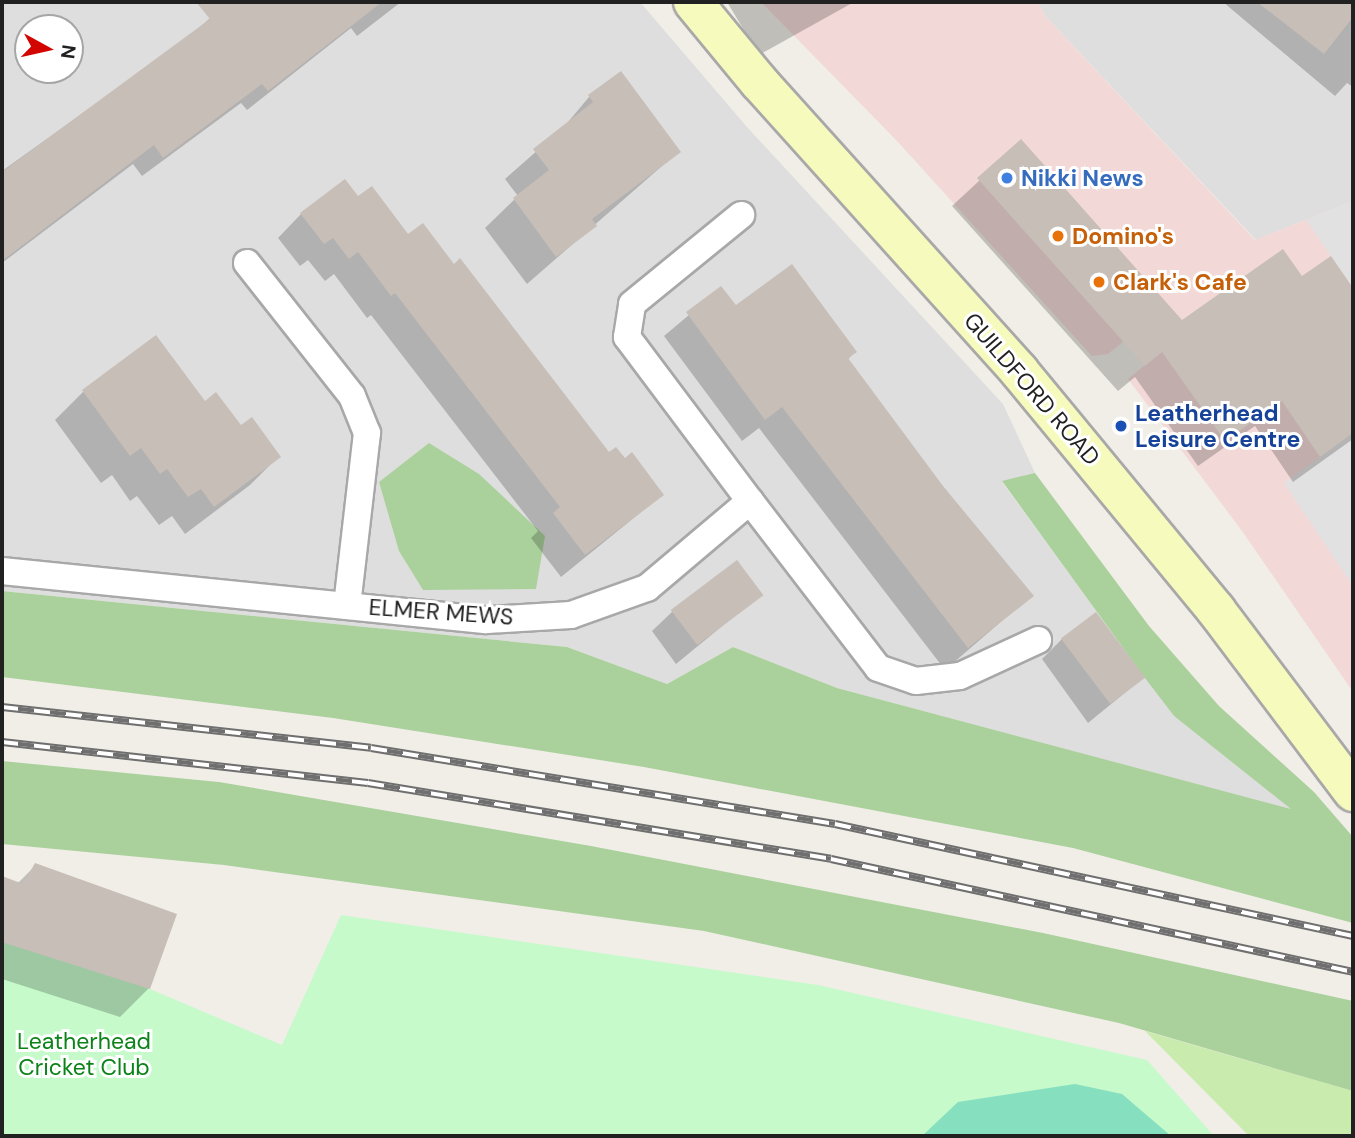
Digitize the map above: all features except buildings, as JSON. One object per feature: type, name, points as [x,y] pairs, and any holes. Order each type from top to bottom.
[{"type":"main road","name":"GUILDFORD ROAD","points":[[693,2],[768,92],[1019,371],[1216,610],[1353,792]]},
{"type":"lane","points":[[741,215],[632,304],[627,337],[878,668],[916,681],[960,676],[1038,640]]},
{"type":"lane","name":"ELMER MEWS","points":[[247,263],[352,396],[367,433],[347,606]]},
{"type":"lane","name":"ELMER MEWS","points":[[2,571],[487,620],[571,615],[647,588],[750,501]]},
{"type":"shaded area","points":[[2,2],[640,2],[747,127],[1003,404],[1035,473],[1002,482],[1174,716],[1293,810],[837,688],[733,647],[667,684],[567,647],[2,591]]},
{"type":"shaded area","points":[[761,2],[1038,2],[1045,16],[1255,240],[1353,201],[1353,692],[1242,531],[1128,379],[1145,365],[1124,341],[1108,354],[1092,356],[897,141]]},
{"type":"shaded area","points":[[1038,2],[1353,2],[1353,201],[1256,240],[1045,16]]},
{"type":"shaded area","points":[[1353,201],[1353,288],[1306,220]]},
{"type":"shaded area","points":[[1353,433],[1353,586],[1284,483]]},
{"type":"green space","points":[[429,443],[479,474],[545,536],[536,589],[423,590],[399,551],[379,482]]},
{"type":"green space","points":[[1035,473],[1149,626],[1219,706],[1314,792],[1353,837],[1353,923],[1073,848],[644,767],[333,718],[2,677],[2,591],[567,647],[667,684],[733,647],[837,688],[1291,809],[1174,716],[1145,678],[1002,481]]},
{"type":"green space","points":[[2,761],[219,782],[591,846],[1043,933],[1353,1001],[1353,1091],[1119,1023],[704,931],[224,865],[2,844]]},
{"type":"green space","name":"Leatherhead Cricket Club","points":[[341,915],[818,985],[1147,1060],[1214,1136],[2,1136],[2,942],[150,989],[282,1045]]},
{"type":"green space","points":[[1145,1031],[1353,1091],[1353,1136],[1249,1136]]},
{"type":"green space","points":[[1075,1084],[1122,1094],[1171,1136],[922,1136],[958,1102]]},
{"type":"railway","points":[[2,707],[371,748],[835,824],[1353,936]]},
{"type":"railway","points":[[2,742],[368,783],[831,859],[1353,972]]},
{"type":"place","name":"Nikki News","points":[[1007,178]]},
{"type":"place","name":"Domino's","points":[[1058,236]]},
{"type":"place","name":"Clark's Cafe","points":[[1099,282]]},
{"type":"place","name":"Leatherhead Leisure Centre","points":[[1121,426]]}]
